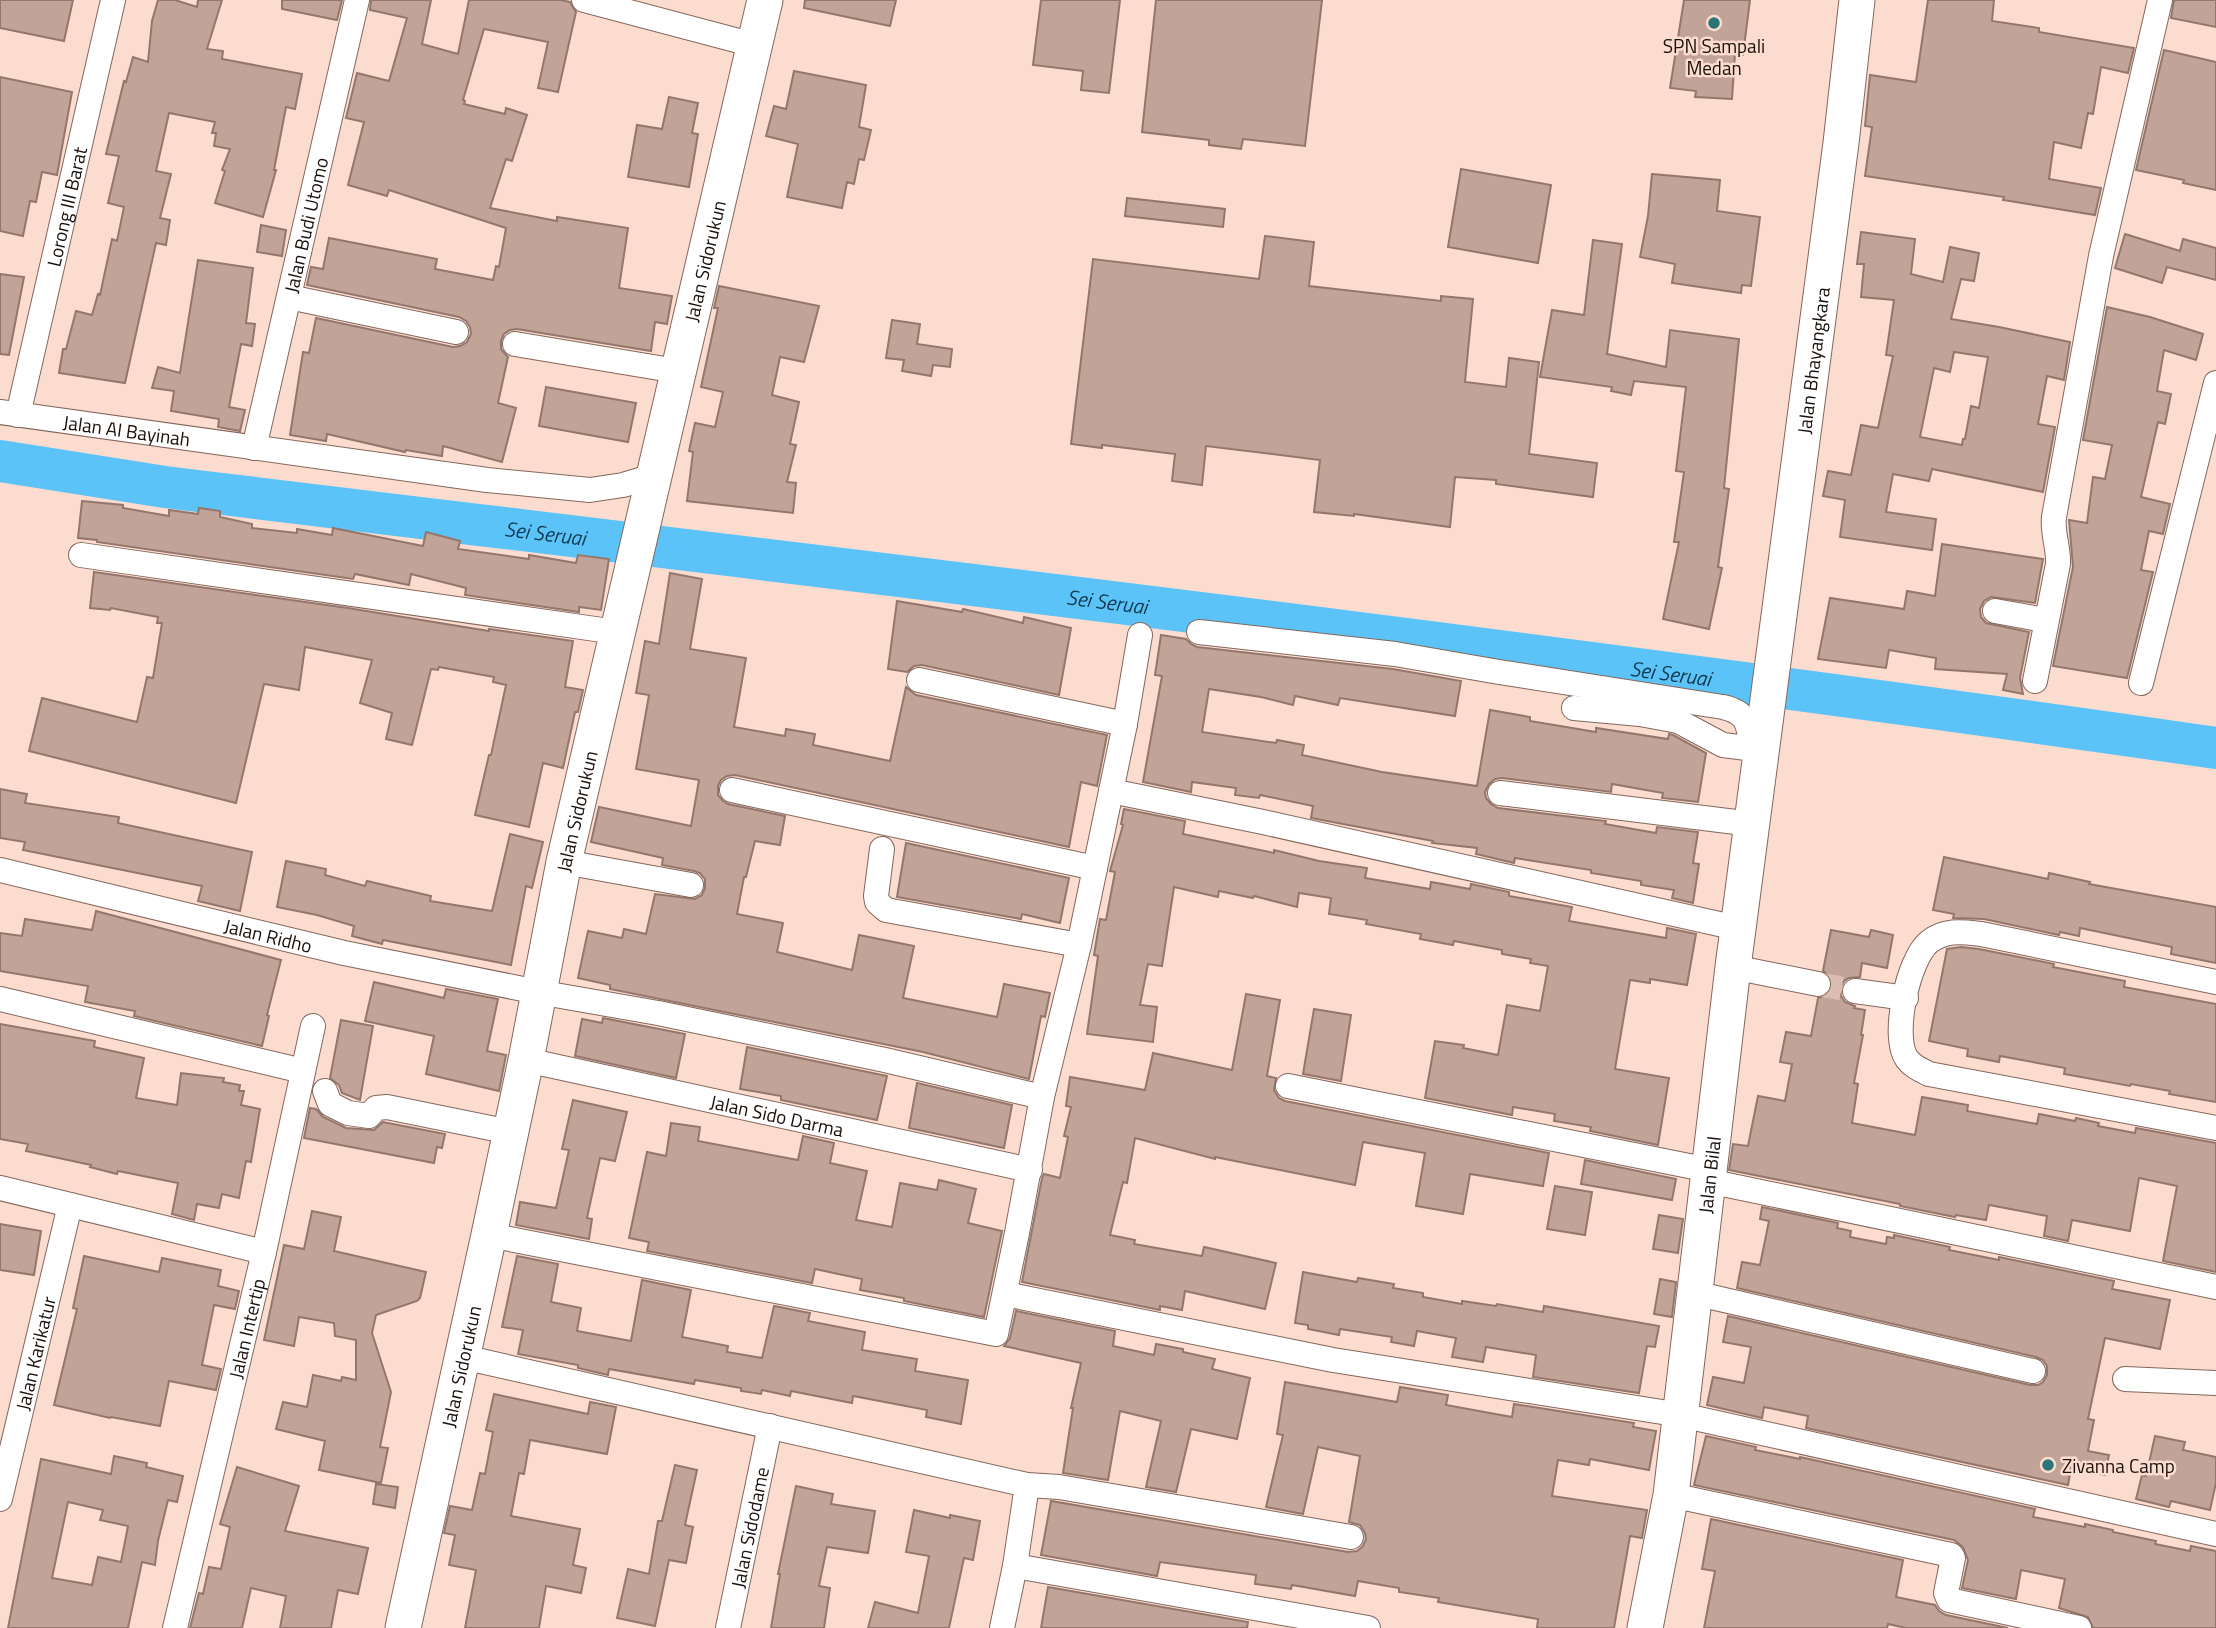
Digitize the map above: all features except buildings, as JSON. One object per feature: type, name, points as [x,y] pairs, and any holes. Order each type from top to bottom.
[{"type":"street","name":"Lorong III Barat","points":[[9,414],[113,0]]},
{"type":"street","name":"Jalan Budi Utomo","points":[[254,448],[357,0]]},
{"type":"street","points":[[584,0],[754,45]]},
{"type":"street","name":"Jalan Sidorukun","points":[[402,1628],[489,1236],[564,862],[765,0]]},
{"type":"street","name":"Jalan Bhayangkara","points":[[1760,740],[1841,143],[1857,0]]},
{"type":"street","points":[[2035,681],[2058,565],[2054,517],[2101,256],[2160,0]]},
{"type":"street","points":[[289,297],[456,332]]},
{"type":"street","points":[[515,344],[677,371]]},
{"type":"street","points":[[2141,683],[2216,383]]},
{"type":"street","name":"Jalan AI Bayinah","points":[[9,414],[487,480],[590,490],[651,484]]},
{"type":"street","points":[[81,555],[616,632]]},
{"type":"street","points":[[1995,611],[2045,620]]},
{"type":"street","points":[[1199,632],[1395,654],[1723,707],[1734,710],[1746,719],[1760,740],[1723,745],[1678,721],[1640,714],[1574,708]]},
{"type":"street","points":[[489,1236],[996,1334],[1030,1170],[1042,1097],[1079,945],[1125,724],[1140,635]]},
{"type":"street","points":[[919,680],[1125,724]]},
{"type":"street","name":"Jalan Bilal","points":[[1645,1628],[1671,1495],[1760,740]]},
{"type":"street","points":[[732,790],[1095,868]]},
{"type":"street","points":[[1111,791],[1263,822],[1738,929]]},
{"type":"street","points":[[1500,793],[1752,824]]},
{"type":"street","points":[[882,849],[876,896],[877,902],[886,910],[1079,945]]},
{"type":"street","points":[[564,862],[691,885]]},
{"type":"street","name":"Jalan Ridho","points":[[0,870],[344,953],[658,1013],[1042,1097]]},
{"type":"street","points":[[2216,982],[1981,934],[1953,931],[1930,941],[1921,950],[1914,963],[1900,1024],[1902,1049],[1907,1059],[1915,1068],[1929,1074],[2216,1128]]},
{"type":"street","points":[[1733,967],[1818,984]]},
{"type":"street","points":[[1855,991],[1906,998]]},
{"type":"street","points":[[0,999],[303,1071]]},
{"type":"street","name":"Jalan Intertip","points":[[175,1628],[264,1252],[313,1026]]},
{"type":"street","name":"Jalan Sido Darma","points":[[526,1060],[1030,1170]]},
{"type":"street","points":[[1288,1086],[2216,1287]]},
{"type":"street","points":[[324,1091],[330,1104],[348,1113],[369,1116],[380,1107],[510,1132]]},
{"type":"street","points":[[0,1188],[264,1252]]},
{"type":"street","name":"Jalan Karikatur","points":[[0,1499],[70,1205]]},
{"type":"street","points":[[1694,1293],[2033,1371]]},
{"type":"street","points":[[1004,1294],[1333,1360],[1681,1415],[2216,1534]]},
{"type":"street","points":[[463,1357],[1027,1485],[1059,1487],[1351,1537]]},
{"type":"street","points":[[2125,1379],[2216,1383]]},
{"type":"street","name":"Jalan Sidodame","points":[[728,1628],[769,1426]]},
{"type":"street","points":[[1002,1628],[1015,1566],[1027,1485]]},
{"type":"street","points":[[1671,1495],[1951,1555],[1953,1558],[1946,1593],[1949,1600],[2079,1628]]},
{"type":"street","points":[[1015,1566],[1368,1628]]},
{"type":"waterway","name":"Sei Seruai","points":[[0,461],[165,487],[1448,644],[2216,748]]},
{"type":"tunnel","points":[[1818,984],[1855,991]]},
{"type":"place","name":"SPN Sampali Medan","points":[[1714,23]]},
{"type":"place","name":"Zivanna Camp","points":[[2048,1465]]}]
